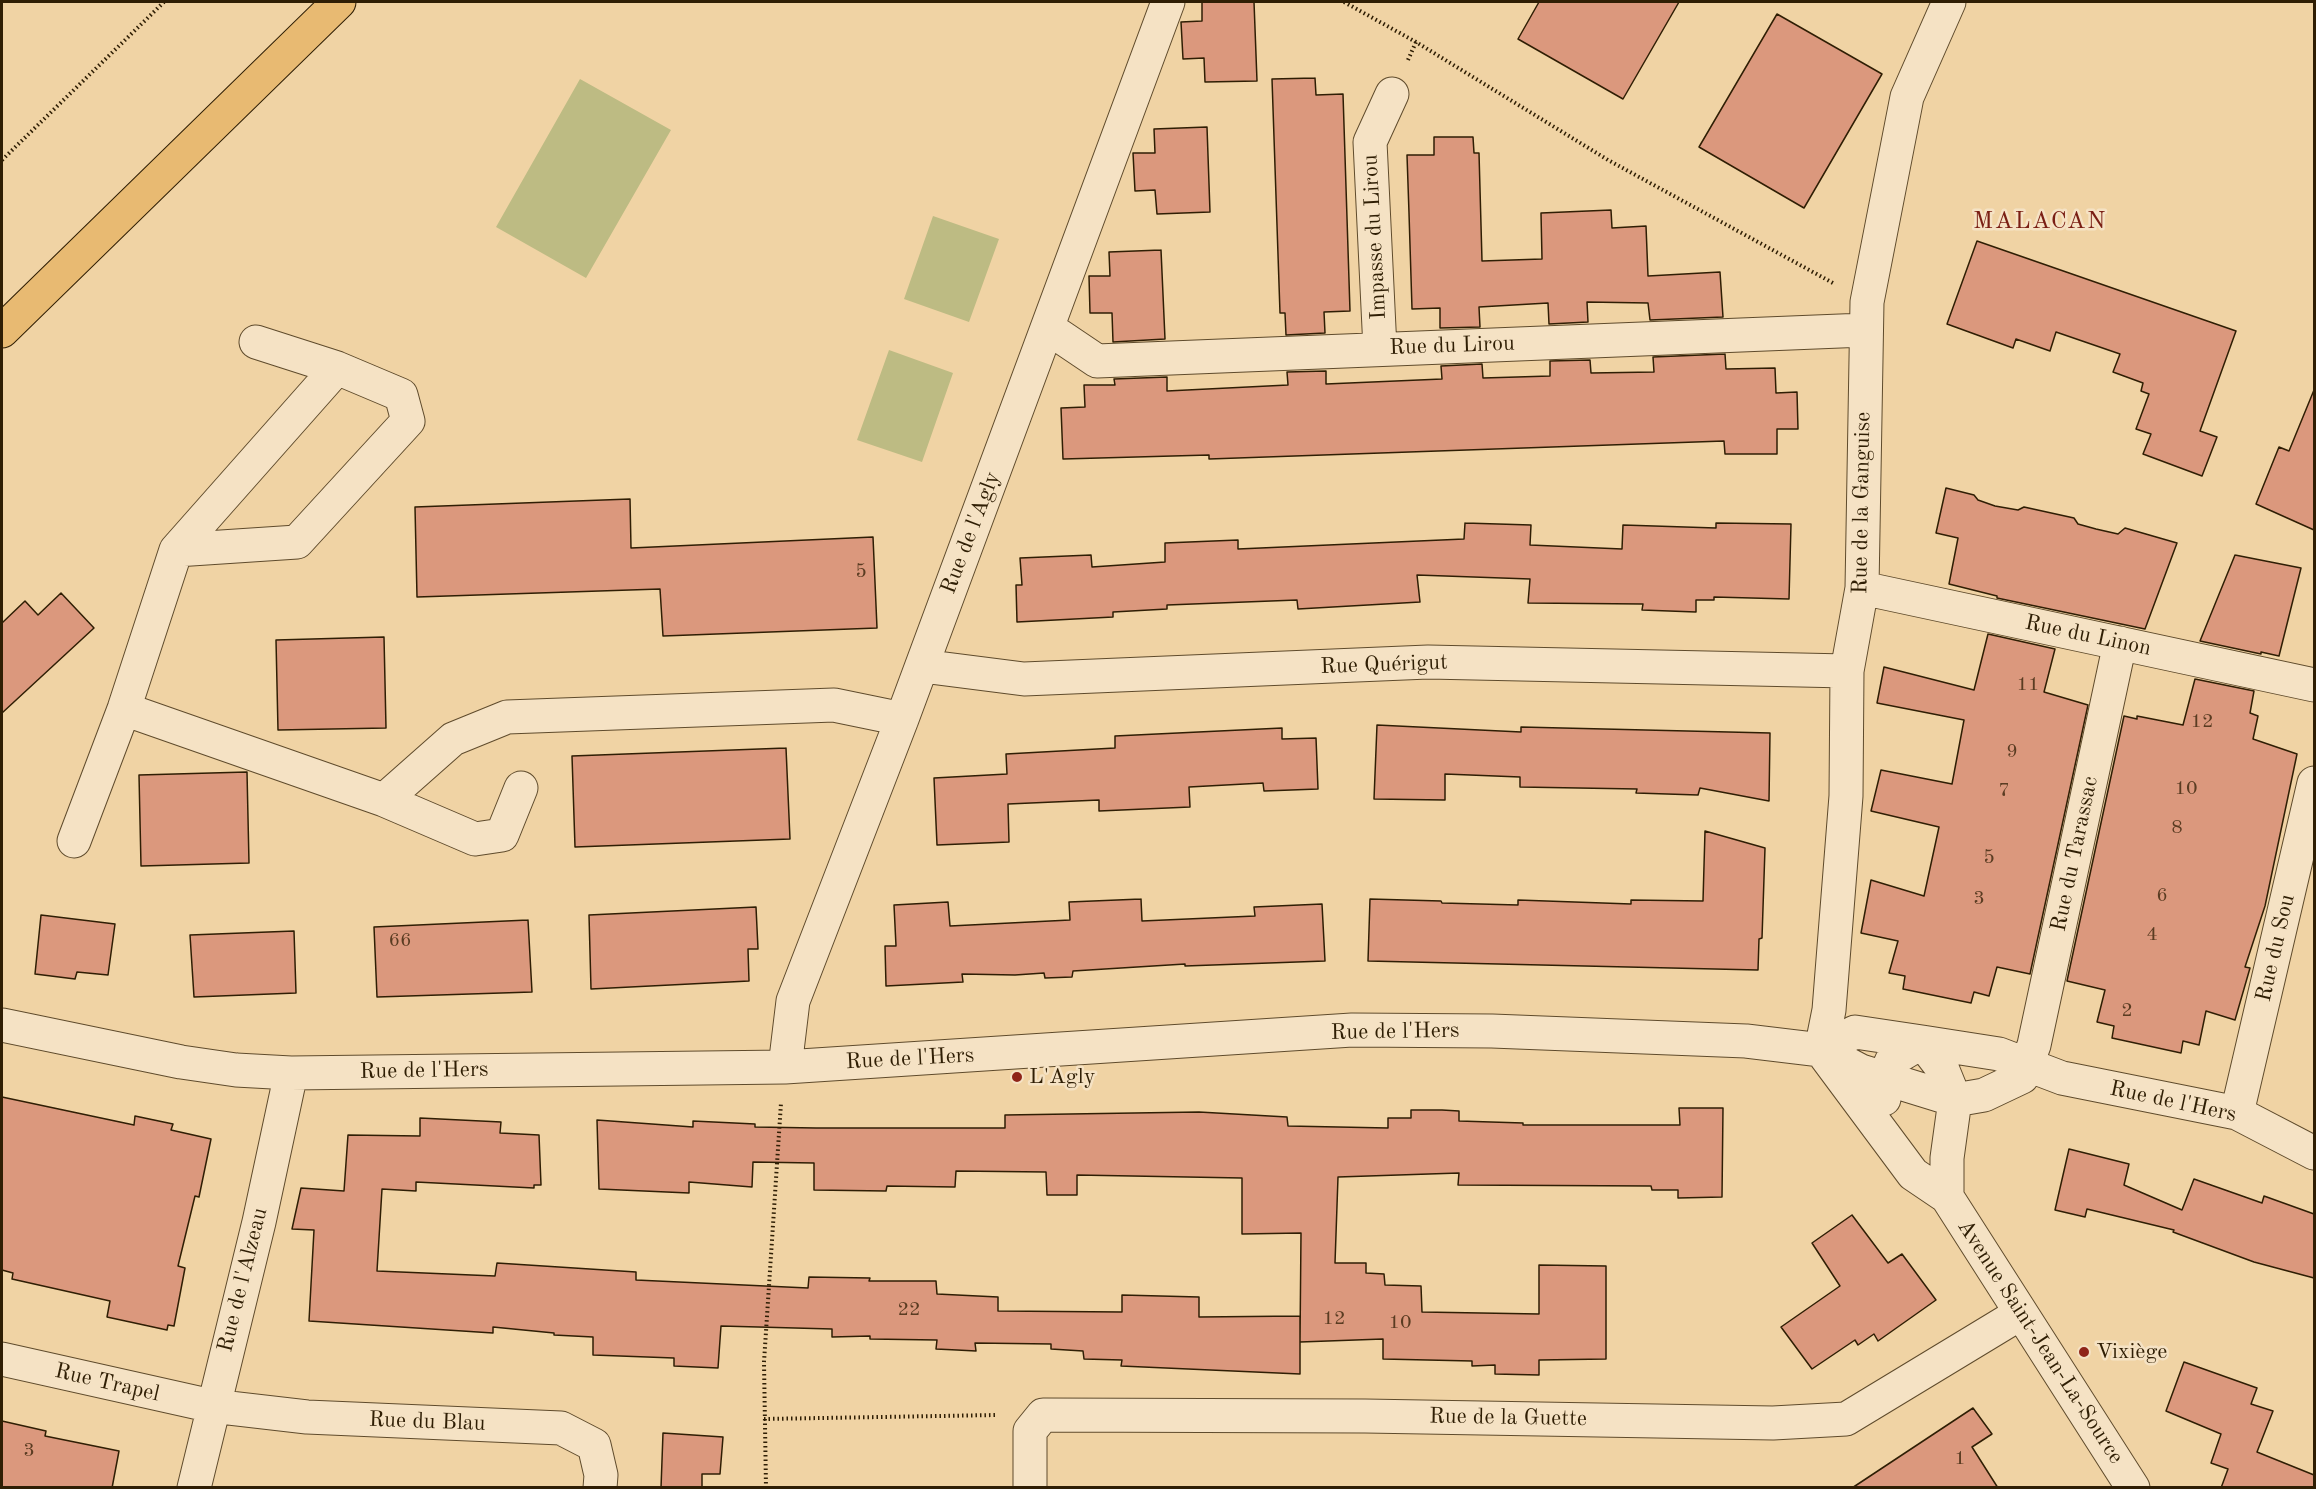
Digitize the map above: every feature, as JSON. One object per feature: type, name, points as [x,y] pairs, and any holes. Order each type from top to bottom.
[{"type":"main road","points":[[2,331],[339,2]]},
{"type":"street","name":"Rue de l'Agly","points":[[785,1067],[793,1001],[922,666],[1168,2]]},
{"type":"street","name":"Rue de la Ganguise","points":[[1821,1050],[1829,1010],[1846,796],[1847,671],[1862,588],[1866,316],[1907,97],[1949,2]]},
{"type":"street","name":"Impasse du Lirou","points":[[1380,349],[1370,142],[1392,94]]},
{"type":"street","name":"Rue du Lirou","points":[[1048,328],[1097,361],[1380,349],[1866,316]]},
{"type":"street","points":[[176,550],[297,542],[408,421],[401,395],[337,368],[256,342]]},
{"type":"street","points":[[74,841],[124,708],[176,550],[337,368]]},
{"type":"street","name":"Rue du Linon","points":[[1862,588],[2314,685]]},
{"type":"street","name":"Rue du Tarassac","points":[[2027,1064],[2036,1034],[2120,643]]},
{"type":"street","name":"Rue Quérigut","points":[[922,666],[1024,679],[1428,662],[1847,671]]},
{"type":"street","points":[[384,800],[453,739],[507,717],[834,705],[902,719]]},
{"type":"street","points":[[124,708],[384,800],[475,839],[502,835],[521,788]]},
{"type":"street","name":"Rue du Sou","points":[[2236,1113],[2307,851],[2314,783]]},
{"type":"street","name":"Rue de l'Hers","points":[[2,1024],[181,1062],[236,1070],[291,1073],[785,1067],[1352,1030],[1515,1032],[1746,1041],[1821,1050],[1861,1071],[1954,1100],[1984,1095],[2022,1077],[2027,1064]]},
{"type":"street","name":"Rue de l'Hers","points":[[1821,1050],[1855,1032],[1999,1054],[2062,1078],[2236,1113],[2314,1154]]},
{"type":"street","points":[[1884,1134],[1884,1078],[1892,1060],[1922,1042]]},
{"type":"street","name":"Avenue Saint-Jean-La-Source","points":[[1922,1042],[1942,1068],[1954,1100],[1947,1158],[1947,1197]]},
{"type":"street","name":"Avenue Saint-Jean-La-Source","points":[[1821,1050],[1913,1174],[1947,1197],[2133,1488]]},
{"type":"street","name":"Rue de l'Alzeau","points":[[194,1488],[212,1406],[259,1222],[291,1073]]},
{"type":"street","name":"Rue de la Guette","points":[[1043,1415],[1353,1416],[1773,1423],[1846,1419],[2021,1313]]},
{"type":"street","name":"Rue Trapel","points":[[2,1359],[212,1406]]},
{"type":"street","name":"Rue du Blau","points":[[212,1406],[307,1417],[561,1428],[594,1445],[601,1475],[600,1488]]},
{"type":"street","points":[[1030,1488],[1030,1431],[1043,1415]]},
{"type":"path","points":[[2,160],[164,2]]},
{"type":"path","points":[[1344,2],[1416,42],[1866,316]]},
{"type":"path","points":[[766,1488],[764,1362],[785,1067]]},
{"type":"path","points":[[764,1419],[1043,1415]]},
{"type":"shaded area","points":[[580,79],[671,130],[586,278],[496,227]]},
{"type":"shaded area","points":[[933,216],[999,239],[969,322],[904,299]]},
{"type":"shaded area","points":[[889,350],[953,373],[922,462],[857,440]]},
{"type":"building","points":[[1202,2],[1254,2],[1257,81],[1205,82],[1204,58],[1183,59],[1181,22],[1202,21]]},
{"type":"building","points":[[1539,2],[1679,2],[1623,99],[1518,39]]},
{"type":"building","points":[[1777,14],[1882,74],[1804,208],[1699,147]]},
{"type":"building","points":[[1315,78],[1316,95],[1343,94],[1350,311],[1324,312],[1325,333],[1286,335],[1285,313],[1280,313],[1272,79]]},
{"type":"building","points":[[1207,127],[1210,212],[1157,214],[1155,190],[1135,191],[1133,153],[1155,153],[1154,129]]},
{"type":"building","points":[[1434,137],[1473,137],[1474,153],[1479,153],[1482,261],[1542,259],[1541,213],[1611,210],[1612,228],[1646,226],[1648,276],[1720,272],[1723,317],[1650,320],[1648,303],[1587,302],[1588,322],[1549,324],[1548,303],[1479,307],[1480,327],[1440,328],[1440,308],[1412,309],[1407,155],[1434,155]]},
{"type":"building","points":[[1977,241],[2236,331],[2200,431],[2217,437],[2202,476],[2143,454],[2151,434],[2136,429],[2149,394],[2141,391],[2143,383],[2113,372],[2120,354],[2056,332],[2050,351],[2016,339],[2013,348],[1947,324]]},
{"type":"building","points":[[1161,250],[1165,339],[1113,342],[1112,313],[1090,313],[1089,276],[1110,276],[1109,252]]},
{"type":"building","points":[[1725,354],[1726,369],[1775,368],[1776,393],[1797,392],[1798,429],[1777,429],[1777,454],[1725,454],[1724,441],[1209,459],[1209,455],[1063,459],[1061,408],[1085,407],[1084,385],[1115,385],[1114,379],[1167,377],[1167,391],[1288,385],[1287,372],[1326,371],[1326,384],[1442,379],[1441,366],[1482,364],[1483,378],[1550,376],[1550,361],[1590,360],[1591,373],[1654,372],[1653,357]]},
{"type":"building","points":[[2314,390],[2314,530],[2256,504],[2279,447],[2289,451]]},
{"type":"building","points":[[1946,488],[1974,495],[1978,500],[1995,506],[2018,510],[2024,507],[2074,518],[2078,524],[2096,529],[2118,534],[2125,528],[2177,543],[2145,629],[1997,598],[1997,596],[1949,584],[1958,538],[1936,533]]},
{"type":"building","points":[[630,499],[631,548],[873,537],[877,628],[663,636],[660,589],[417,597],[415,507]]},
{"type":"building","points":[[1465,523],[1531,525],[1530,545],[1622,549],[1623,525],[1716,528],[1716,523],[1791,524],[1789,599],[1714,597],[1714,600],[1696,600],[1696,612],[1642,610],[1643,604],[1528,603],[1530,579],[1417,575],[1420,602],[1298,609],[1297,600],[1167,605],[1167,609],[1113,612],[1113,617],[1017,622],[1016,585],[1022,585],[1020,558],[1091,555],[1092,567],[1165,562],[1165,543],[1238,540],[1238,549],[1464,539]]},
{"type":"building","points":[[2235,555],[2301,568],[2279,656],[2200,641]]},
{"type":"building","points":[[61,593],[94,628],[2,713],[2,623],[25,601],[38,615]]},
{"type":"building","points":[[1988,634],[2055,649],[2044,692],[2088,705],[2030,974],[1997,967],[1989,996],[1974,992],[1971,1003],[1903,989],[1905,976],[1889,973],[1898,941],[1861,933],[1871,880],[1924,896],[1939,827],[1871,811],[1881,770],[1952,784],[1964,720],[1877,703],[1884,667],[1974,690]]},
{"type":"building","points":[[384,637],[386,728],[278,730],[276,640]]},
{"type":"building","points":[[2195,679],[2254,691],[2250,713],[2258,716],[2253,739],[2297,754],[2265,906],[2245,967],[2250,968],[2235,1020],[2206,1011],[2199,1045],[2183,1041],[2181,1053],[2112,1038],[2114,1026],[2097,1022],[2105,990],[2067,981],[2124,716],[2137,719],[2137,716],[2183,725]]},
{"type":"building","points":[[1377,725],[1521,732],[1521,727],[1770,733],[1769,801],[1700,788],[1698,795],[1636,793],[1637,789],[1520,787],[1520,777],[1445,774],[1445,800],[1374,799]]},
{"type":"building","points":[[1282,728],[1282,739],[1316,738],[1318,789],[1264,791],[1263,783],[1189,787],[1190,807],[1099,811],[1099,800],[1008,804],[1009,842],[937,845],[934,778],[1007,774],[1006,754],[1115,748],[1115,736]]},
{"type":"building","points":[[786,748],[790,839],[575,847],[572,756]]},
{"type":"building","points":[[247,772],[249,863],[141,866],[139,775]]},
{"type":"building","points":[[1705,831],[1765,848],[1762,938],[1759,939],[1758,970],[1368,961],[1370,899],[1518,905],[1518,900],[1631,904],[1631,900],[1703,901]]},
{"type":"building","points":[[1141,899],[1142,921],[1255,916],[1254,907],[1322,904],[1325,961],[1185,966],[1185,964],[1073,971],[1072,977],[1045,978],[1044,973],[962,974],[963,982],[886,986],[885,946],[896,946],[894,905],[948,902],[950,926],[1070,920],[1069,902]]},
{"type":"building","points":[[756,907],[758,949],[748,949],[749,981],[591,989],[589,915]]},
{"type":"building","points":[[41,915],[115,924],[108,975],[77,972],[75,979],[35,974]]},
{"type":"building","points":[[528,920],[532,992],[377,997],[374,927]]},
{"type":"building","points":[[294,931],[296,993],[194,997],[190,935]]},
{"type":"building","points":[[2,1097],[134,1125],[135,1116],[173,1124],[171,1130],[211,1139],[199,1197],[195,1196],[178,1266],[185,1268],[174,1326],[168,1325],[167,1330],[107,1317],[110,1301],[12,1279],[13,1273],[2,1270]]},
{"type":"building","points":[[1679,1108],[1723,1108],[1722,1197],[1678,1198],[1678,1190],[1652,1190],[1651,1186],[1458,1185],[1459,1173],[1338,1177],[1335,1263],[1366,1263],[1366,1273],[1384,1274],[1385,1285],[1421,1286],[1422,1312],[1539,1314],[1539,1265],[1606,1266],[1606,1359],[1539,1360],[1539,1375],[1495,1374],[1495,1365],[1472,1366],[1472,1361],[1383,1359],[1383,1339],[1300,1342],[1301,1233],[1242,1234],[1242,1178],[1077,1175],[1077,1195],[1047,1195],[1046,1172],[956,1171],[955,1187],[887,1186],[886,1191],[814,1190],[814,1163],[753,1162],[752,1187],[689,1182],[689,1193],[599,1189],[597,1120],[693,1127],[693,1121],[755,1124],[755,1127],[1005,1128],[1005,1115],[1199,1112],[1287,1117],[1288,1126],[1388,1128],[1388,1118],[1411,1118],[1411,1110],[1442,1110],[1459,1111],[1459,1121],[1523,1123],[1523,1125],[1680,1125]]},
{"type":"building","points":[[420,1118],[501,1122],[500,1133],[539,1135],[541,1185],[534,1185],[534,1188],[416,1182],[416,1191],[382,1189],[377,1271],[495,1276],[497,1263],[636,1272],[636,1280],[808,1288],[809,1277],[870,1278],[869,1281],[936,1281],[937,1294],[998,1297],[998,1311],[1122,1312],[1122,1295],[1199,1297],[1199,1317],[1300,1316],[1300,1374],[1121,1366],[1122,1360],[1084,1359],[1083,1351],[1051,1349],[1051,1344],[975,1343],[976,1351],[936,1349],[937,1340],[870,1339],[870,1336],[832,1337],[832,1329],[721,1326],[718,1368],[674,1366],[674,1358],[593,1355],[593,1337],[554,1335],[554,1333],[493,1327],[493,1333],[309,1321],[314,1230],[292,1229],[301,1188],[344,1191],[348,1135],[420,1136]]},
{"type":"building","points":[[2069,1149],[2129,1164],[2124,1185],[2182,1210],[2194,1179],[2262,1203],[2264,1196],[2314,1214],[2314,1278],[2254,1262],[2173,1232],[2174,1230],[2087,1209],[2085,1217],[2055,1210]]},
{"type":"building","points":[[1852,1215],[1888,1263],[1902,1254],[1936,1300],[1878,1341],[1874,1334],[1858,1345],[1855,1340],[1812,1369],[1781,1327],[1840,1286],[1812,1243]]},
{"type":"building","points":[[2184,1362],[2257,1388],[2251,1404],[2273,1411],[2257,1452],[2314,1475],[2314,1488],[2221,1488],[2228,1469],[2211,1463],[2221,1434],[2166,1411]]},
{"type":"building","points":[[1973,1408],[1992,1434],[1972,1447],[1998,1488],[1852,1488]]},
{"type":"building","points":[[2,1421],[46,1431],[45,1436],[119,1451],[112,1488],[2,1488]]},
{"type":"building","points":[[663,1433],[723,1437],[720,1474],[702,1474],[702,1488],[661,1488]]},
{"type":"place","name":"L'Agly","points":[[1017,1077]]},
{"type":"place","name":"Vixiège","points":[[2084,1352]]},
{"type":"district","name":"MALACAN","points":[[2040,222]]}]
